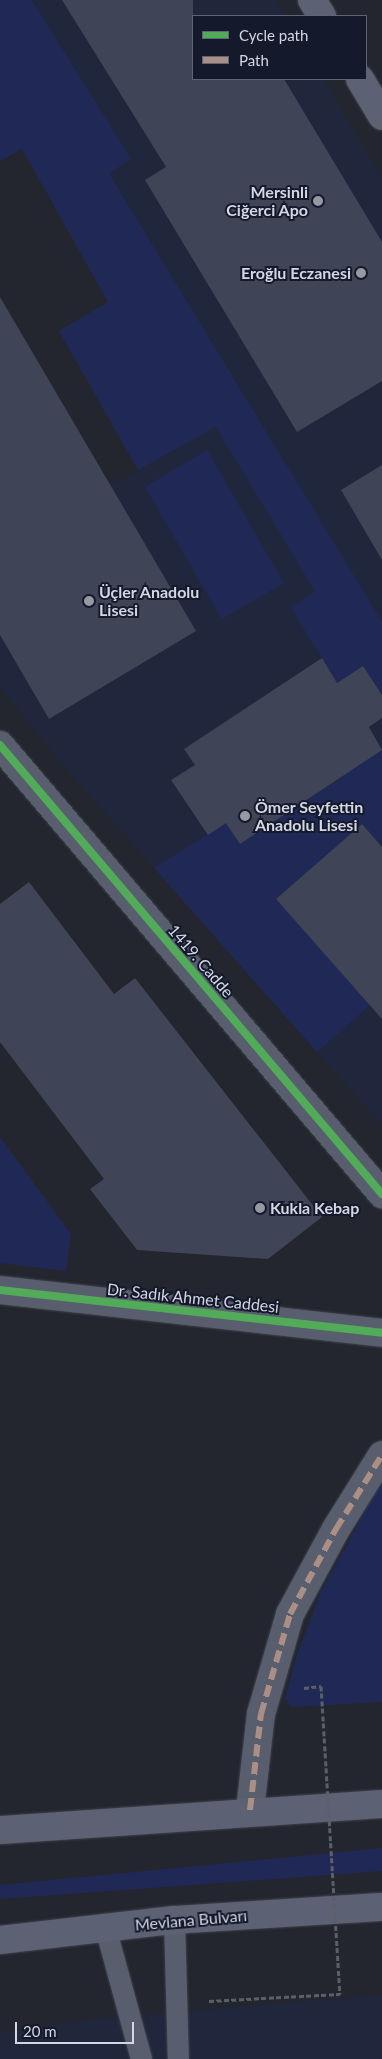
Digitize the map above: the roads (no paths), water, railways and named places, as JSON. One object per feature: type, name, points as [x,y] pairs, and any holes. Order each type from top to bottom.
[{"type":"highway","points":[[0,1830],[250,1810],[382,1804]]},
{"type":"highway","name":"Mevlana Bulvarı","points":[[0,1940],[174,1920],[382,1907]]},
{"type":"main road","points":[[312,0],[321,15]]},
{"type":"main road","points":[[361,80],[382,116]]},
{"type":"street","name":"1419. Cadde","points":[[0,746],[382,1194]]},
{"type":"street","name":"Dr. Sadık Ahmet Caddesi","points":[[0,1290],[382,1333]]},
{"type":"street","points":[[250,1810],[261,1714],[290,1614],[336,1529],[382,1455]]},
{"type":"lane","points":[[174,1920],[178,2059]]},
{"type":"lane","points":[[105,1927],[142,2059]]},
{"type":"place","name":"Mersinli Ciğerci Apo","points":[[318,201]]},
{"type":"place","name":"Eroğlu Eczanesi","points":[[361,273]]},
{"type":"place","name":"Üçler Anadolu Lisesi","points":[[89,601]]},
{"type":"place","name":"Ömer Seyfettin Anadolu Lisesi","points":[[245,816]]},
{"type":"place","name":"Kukla Kebap","points":[[260,1208]]}]
